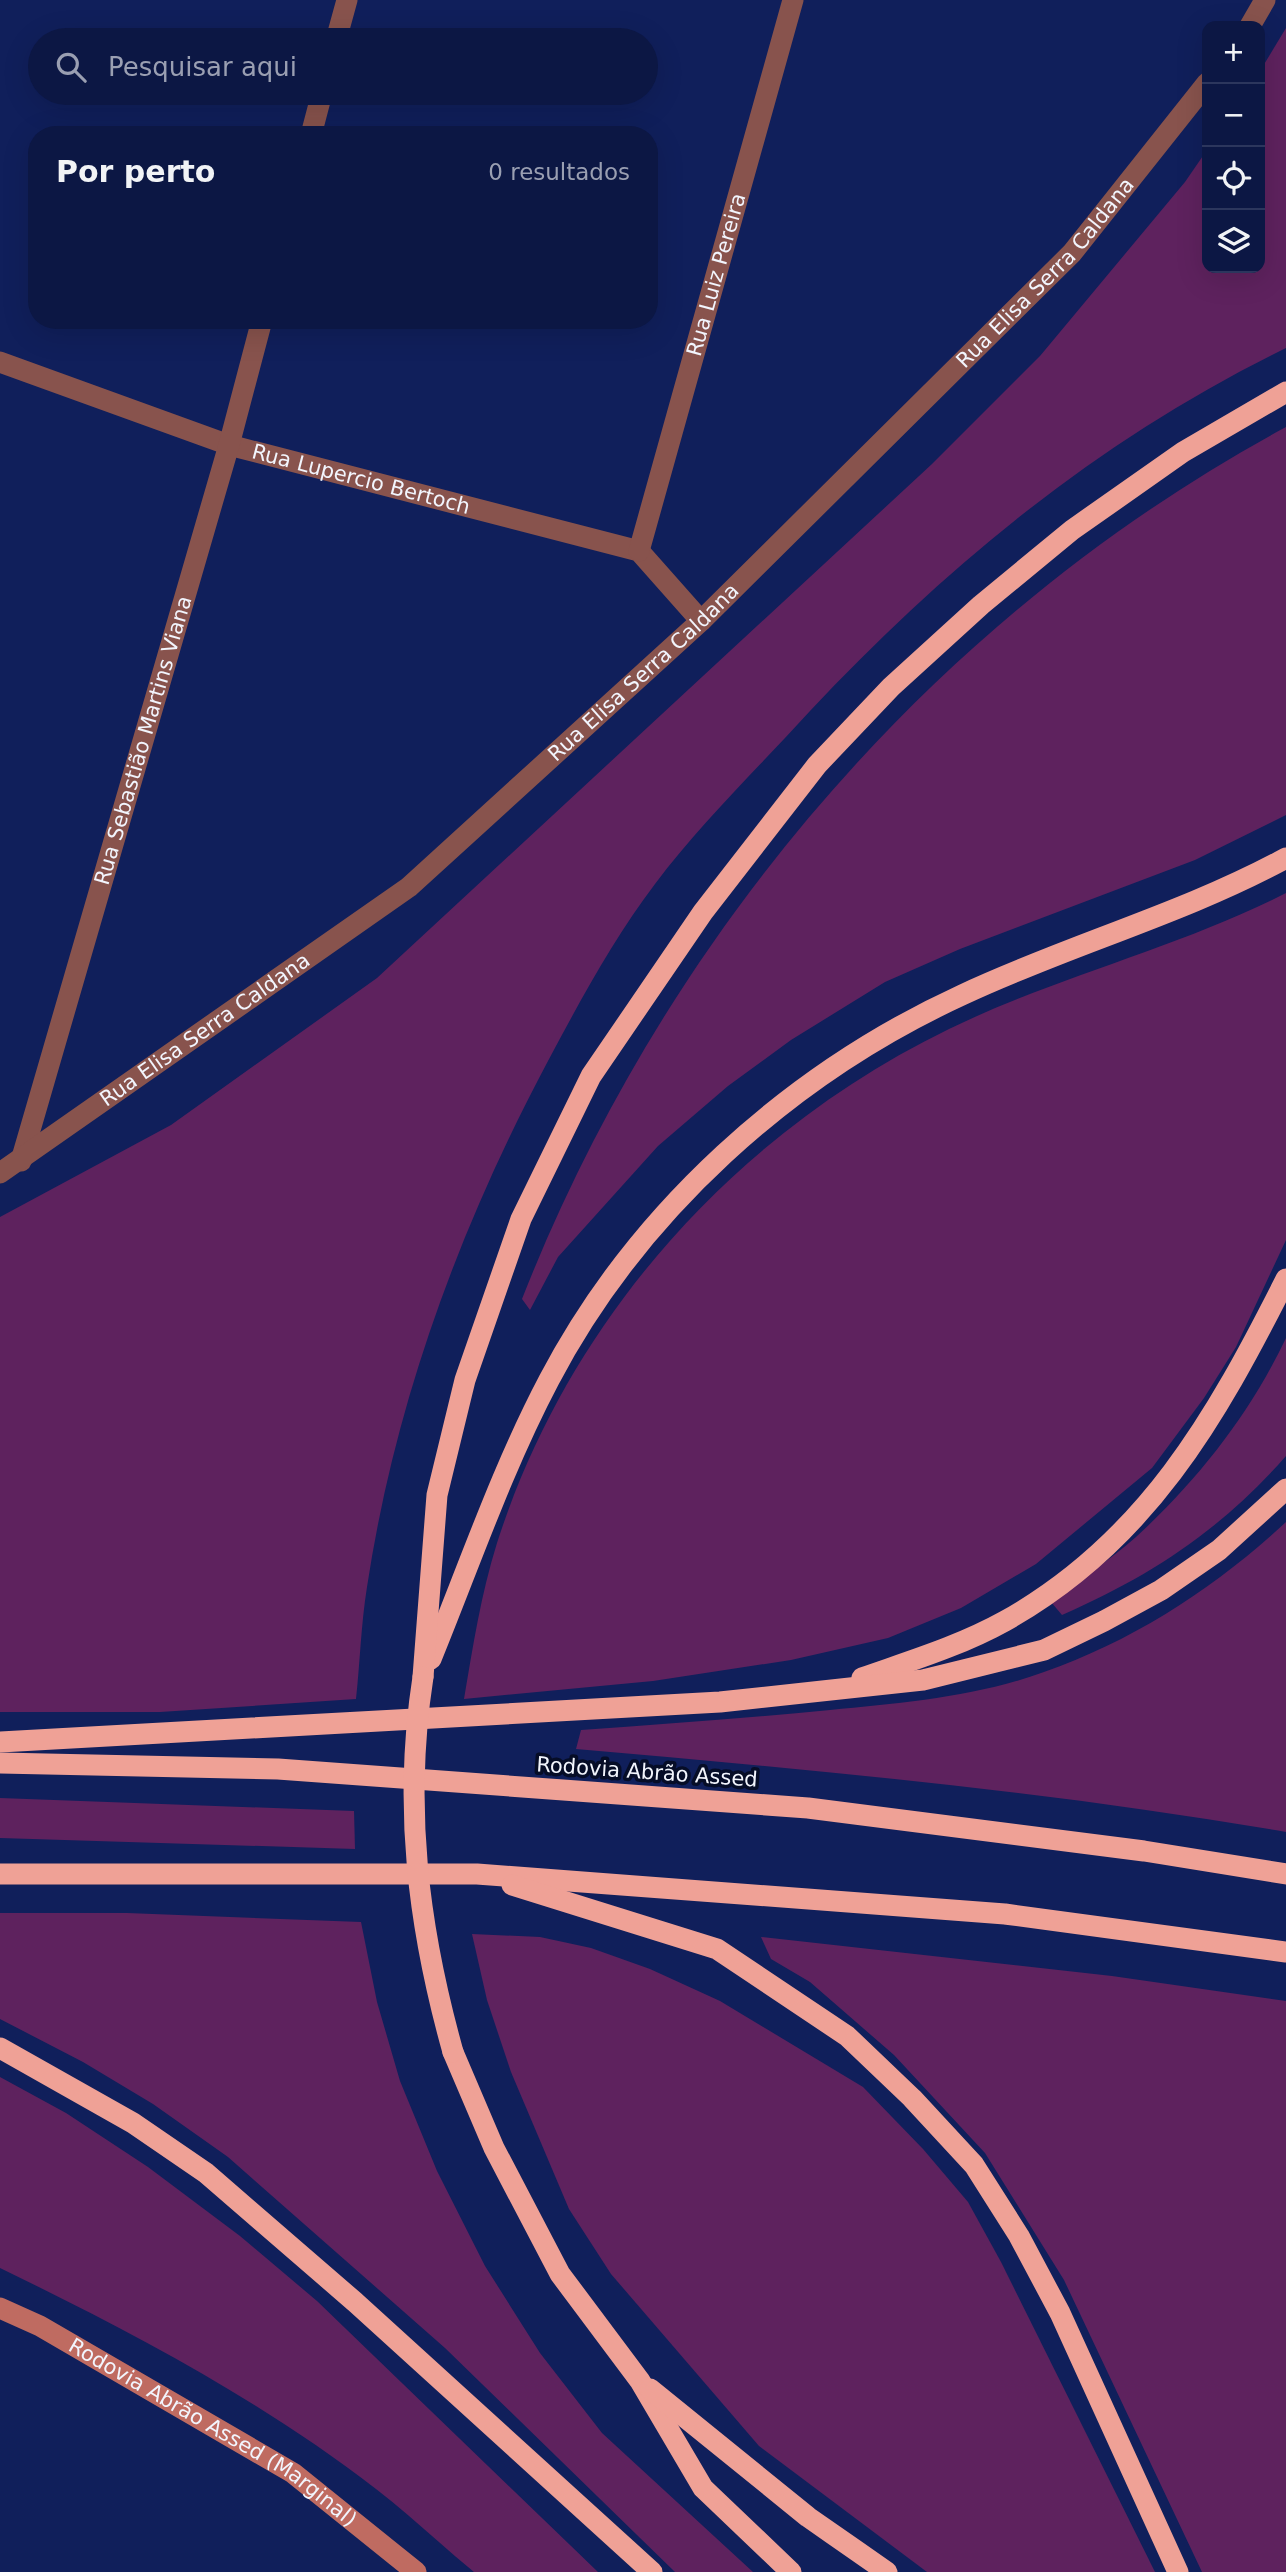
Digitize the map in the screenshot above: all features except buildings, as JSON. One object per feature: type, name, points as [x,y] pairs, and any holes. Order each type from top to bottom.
[{"type":"highway","points":[[791,2572],[703,2488],[640,2381],[560,2274],[494,2148],[453,2052],[434,1983],[415,1862],[416,1721],[423,1677],[437,1495],[465,1380],[521,1219],[592,1076],[703,912],[817,765],[891,687],[981,605],[1072,530],[1183,452],[1286,392]]},
{"type":"highway","points":[[423,1677],[506,1472],[550,1379],[608,1286],[673,1206],[745,1135],[828,1069],[894,1029],[951,1000],[1180,907],[1286,858]]},
{"type":"highway","points":[[831,1690],[946,1648],[1004,1622],[1054,1590],[1122,1532],[1178,1468],[1216,1412],[1286,1279]]},
{"type":"highway","points":[[0,1742],[693,1703],[923,1679],[1044,1650],[1161,1590],[1219,1550],[1286,1489]]},
{"type":"highway","name":"Rodovia Abrão Assed","points":[[0,1763],[278,1769],[808,1808],[1144,1851],[1286,1874]]},
{"type":"highway","points":[[0,1874],[477,1874],[1005,1914],[1286,1952]]},
{"type":"highway","points":[[477,1874],[717,1949],[847,2036],[912,2098],[974,2165],[1019,2236],[1060,2313],[1178,2572]]},
{"type":"highway","points":[[0,2048],[133,2123],[206,2173],[355,2302],[652,2572]]},
{"type":"highway","points":[[640,2381],[808,2517],[887,2572]]},
{"type":"street","points":[[339,28],[347,0]]},
{"type":"street","name":"Rua Luiz Pereira","points":[[639,551],[793,0]]},
{"type":"street","points":[[1253,21],[1265,0]]},
{"type":"street","name":"Rua Elisa Serra Caldana","points":[[0,1173],[21,1161],[409,887],[701,621],[1072,253],[1206,84]]},
{"type":"street","points":[[313,126],[319,105]]},
{"type":"street","name":"Rua Sebastião Martins Viana","points":[[21,1161],[229,445],[260,329]]},
{"type":"street","name":"Rua Lupercio Bertoch","points":[[0,362],[229,445],[639,551]]},
{"type":"street","points":[[639,551],[701,621]]},
{"type":"street","name":"Rodovia Abrão Assed (Marginal)","points":[[0,2308],[40,2326],[293,2473],[416,2572]]},
{"type":"shaded area","points":[[1286,28],[1286,348],[1154,421],[1032,507],[973,555],[917,604],[810,711],[691,839],[640,905],[585,993],[516,1123],[459,1251],[435,1316],[413,1383],[379,1518],[365,1601],[356,1699],[160,1712],[0,1712],[0,1217],[171,1125],[377,978],[932,464],[1040,356],[1185,182],[1202,157],[1202,273],[1265,273],[1265,63]]},
{"type":"shaded area","points":[[1286,427],[1286,815],[1195,860],[960,949],[885,982],[791,1040],[728,1086],[658,1146],[558,1257],[530,1310],[522,1299],[582,1164],[653,1034],[735,911],[828,796],[929,689],[1040,591],[1159,503]]},
{"type":"shaded area","points":[[1286,893],[1286,1240],[1236,1347],[1204,1398],[1152,1468],[1036,1564],[961,1608],[888,1638],[791,1660],[653,1681],[464,1699],[482,1601],[497,1543],[528,1461],[568,1382],[616,1309],[670,1240],[732,1178],[799,1121],[872,1071],[949,1029],[1032,993],[1203,930]]},
{"type":"shaded area","points":[[1286,1338],[1286,1456],[1236,1507],[1183,1549],[1125,1584],[1062,1615],[1051,1602],[1136,1537],[1181,1493],[1221,1445],[1256,1393]]},
{"type":"shaded area","points":[[1286,1522],[1286,1832],[1021,1793],[576,1749],[581,1730],[884,1705],[938,1698],[1018,1681],[1078,1659],[1142,1628],[1203,1590]]},
{"type":"shaded area","points":[[0,1798],[354,1811],[355,1849],[0,1838]]},
{"type":"shaded area","points":[[0,1913],[127,1913],[361,1922],[377,2002],[400,2081],[437,2171],[485,2266],[540,2353],[602,2433],[753,2572],[675,2572],[445,2348],[228,2157],[153,2104],[83,2062],[0,2019]]},
{"type":"shaded area","points":[[472,1934],[540,1937],[591,1948],[650,1969],[720,2001],[863,2087],[923,2149],[968,2202],[1001,2262],[1155,2572],[927,2572],[759,2446],[611,2274],[569,2209],[511,2072],[487,2000]]},
{"type":"shaded area","points":[[761,1937],[1112,1976],[1286,2001],[1286,2572],[1202,2572],[1064,2280],[985,2153],[894,2055],[810,1982],[771,1959]]},
{"type":"shaded area","points":[[0,2077],[66,2113],[148,2167],[240,2236],[317,2301],[598,2572],[474,2572],[376,2489],[287,2426],[146,2342],[0,2268]]}]
